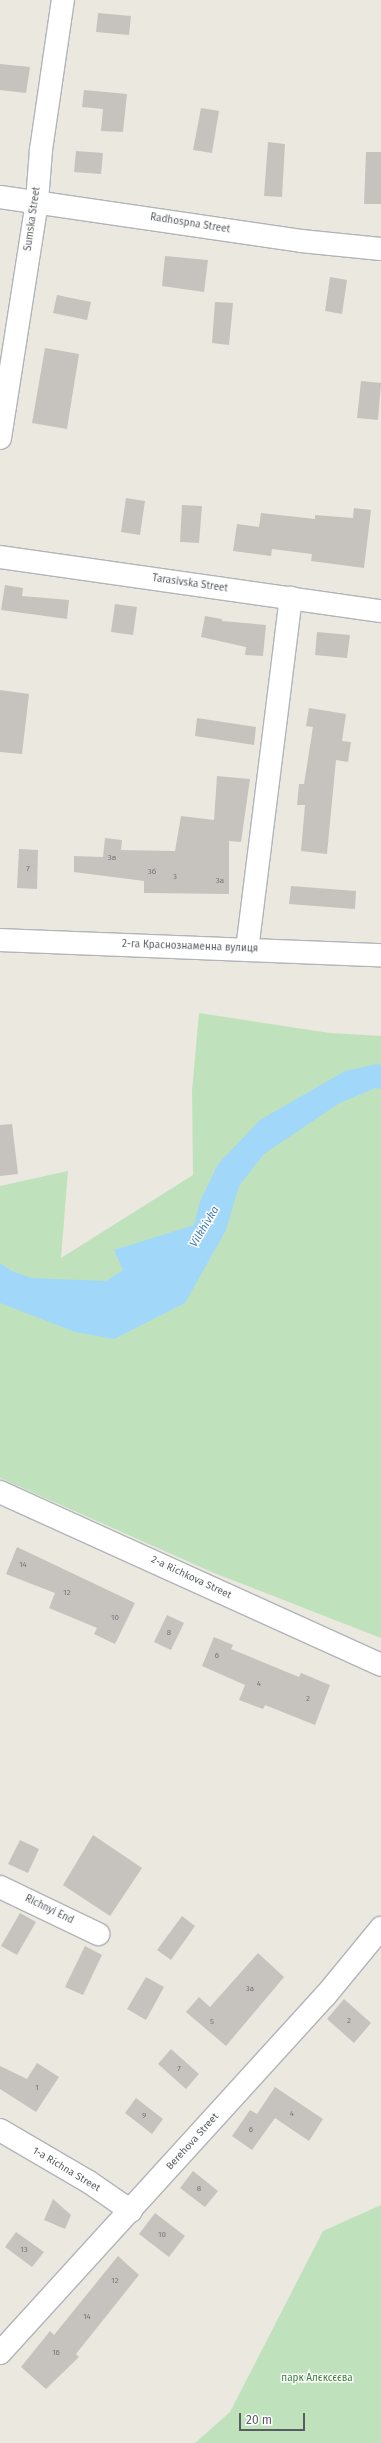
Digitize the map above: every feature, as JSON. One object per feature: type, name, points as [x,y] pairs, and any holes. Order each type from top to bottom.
[{"type":"street","name":"Sumska Street","points":[[0,438],[37,201],[40,150],[63,0]]},
{"type":"street","name":"Radhospna Street","points":[[0,197],[37,201],[301,241],[381,249]]},
{"type":"street","name":"Tarasivska Street","points":[[0,556],[381,611]]},
{"type":"street","points":[[247,950],[291,598]]},
{"type":"street","name":"2-га Краснознаменна вулиця","points":[[0,940],[381,955]]},
{"type":"street","name":"2-a Richkova Street","points":[[0,1492],[381,1665]]},
{"type":"street","name":"Richnyi End","points":[[0,1887],[98,1934]]},
{"type":"street","name":"Berehova Street","points":[[0,2353],[131,2211],[320,2001],[381,1928]]},
{"type":"street","name":"1-a Richna Street","points":[[0,2130],[89,2182],[131,2211]]},
{"type":"green space","points":[[199,1013],[330,1033],[381,1036],[381,1638],[214,1573],[0,1478],[0,1186],[68,1171],[61,1258],[193,1175],[192,1091]]},
{"type":"green space","name":"парк Алєксєєва","points":[[381,2205],[381,2443],[195,2443],[230,2412],[323,2231]]},
{"type":"water","name":"Vilkhivka","points":[[377,1064],[381,1065],[381,1089],[375,1088],[338,1104],[264,1154],[239,1186],[226,1230],[185,1303],[114,1339],[75,1332],[0,1303],[0,1263],[12,1271],[32,1278],[106,1281],[123,1270],[114,1250],[194,1225],[200,1201],[218,1164],[260,1120],[345,1071]]},
{"type":"building","points":[[98,13],[131,16],[129,35],[96,32]]},
{"type":"building","points":[[0,64],[30,67],[26,93],[0,90]]},
{"type":"building","points":[[84,90],[127,94],[123,132],[101,131],[103,109],[82,107]]},
{"type":"building","points":[[201,108],[219,111],[212,153],[193,150]]},
{"type":"building","points":[[268,142],[285,144],[282,197],[264,196]]},
{"type":"building","points":[[76,151],[103,153],[101,174],[74,172]]},
{"type":"building","points":[[366,152],[381,152],[381,204],[364,204]]},
{"type":"building","points":[[165,256],[208,260],[204,292],[162,286]]},
{"type":"building","points":[[330,277],[347,280],[342,314],[325,311]]},
{"type":"building","points":[[57,295],[91,302],[87,320],[53,313]]},
{"type":"building","points":[[215,302],[233,303],[229,345],[212,343]]},
{"type":"building","points":[[45,348],[79,354],[67,429],[32,423]]},
{"type":"building","points":[[361,381],[381,383],[378,420],[357,418]]},
{"type":"building","points":[[126,498],[145,501],[140,535],[121,532]]},
{"type":"building","points":[[182,505],[202,506],[199,543],[180,542]]},
{"type":"building","points":[[354,508],[371,510],[364,568],[311,561],[312,554],[272,549],[271,556],[233,551],[237,524],[259,527],[261,513],[315,519],[315,515],[353,518]]},
{"type":"building","points":[[5,585],[23,588],[22,596],[69,600],[67,619],[1,610]]},
{"type":"building","points":[[115,604],[137,607],[133,635],[111,632]]},
{"type":"building","points":[[205,616],[222,619],[222,621],[266,625],[263,656],[245,655],[246,647],[201,637]]},
{"type":"building","points":[[317,632],[350,635],[347,658],[315,655]]},
{"type":"building","points":[[0,690],[29,694],[22,754],[0,752]]},
{"type":"building","points":[[309,708],[346,714],[342,741],[351,742],[348,762],[336,760],[327,854],[301,851],[305,805],[297,805],[299,784],[304,784],[313,727],[306,726]]},
{"type":"building","points":[[197,718],[256,727],[254,745],[195,736]]},
{"type":"building","points":[[217,776],[250,779],[241,842],[229,841],[229,894],[144,893],[144,881],[74,872],[74,856],[103,857],[105,838],[122,840],[121,850],[175,851],[181,816],[214,820]]},
{"type":"building","points":[[19,849],[38,850],[37,889],[17,888]]},
{"type":"building","points":[[291,886],[356,891],[355,909],[289,904]]},
{"type":"building","points":[[12,1124],[18,1174],[0,1176],[0,1125]]},
{"type":"building","points":[[17,1547],[135,1603],[115,1644],[94,1634],[97,1628],[49,1608],[55,1593],[6,1574]]},
{"type":"building","points":[[167,1615],[184,1623],[171,1650],[154,1642]]},
{"type":"building","points":[[214,1637],[233,1645],[231,1649],[299,1677],[301,1673],[330,1685],[315,1725],[265,1705],[263,1709],[239,1700],[245,1685],[202,1666]]},
{"type":"building","points":[[93,1835],[142,1868],[110,1916],[63,1885]]},
{"type":"building","points":[[20,1840],[39,1849],[28,1873],[8,1864]]},
{"type":"building","points":[[20,1913],[36,1922],[17,1955],[1,1946]]},
{"type":"building","points":[[182,1916],[195,1926],[171,1960],[157,1950]]},
{"type":"building","points":[[85,1946],[102,1955],[83,1995],[65,1987]]},
{"type":"building","points":[[258,1953],[284,1977],[226,2046],[186,2012],[199,1997],[210,2007]]},
{"type":"building","points":[[146,1977],[164,1987],[146,2020],[127,2009]]},
{"type":"building","points":[[344,1999],[371,2023],[354,2043],[327,2019]]},
{"type":"building","points":[[171,2049],[199,2074],[186,2089],[158,2064]]},
{"type":"building","points":[[37,2063],[59,2077],[36,2112],[0,2089],[0,2066],[27,2079]]},
{"type":"building","points":[[275,2087],[323,2119],[309,2141],[275,2118],[252,2150],[232,2136],[250,2110],[257,2114]]},
{"type":"building","points":[[136,2098],[163,2119],[152,2134],[125,2113]]},
{"type":"building","points":[[193,2171],[218,2191],[205,2207],[180,2188]]},
{"type":"building","points":[[53,2199],[71,2215],[65,2229],[44,2220]]},
{"type":"building","points":[[155,2213],[185,2236],[169,2257],[139,2234]]},
{"type":"building","points":[[16,2232],[44,2252],[32,2267],[5,2247]]},
{"type":"building","points":[[118,2256],[139,2275],[76,2354],[79,2357],[46,2389],[21,2367],[50,2331],[54,2335]]}]
